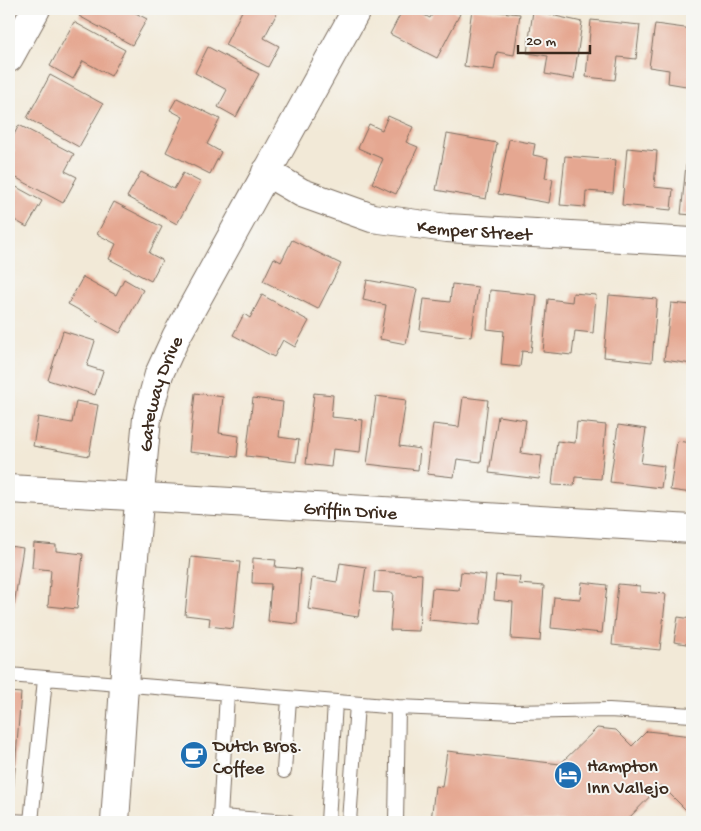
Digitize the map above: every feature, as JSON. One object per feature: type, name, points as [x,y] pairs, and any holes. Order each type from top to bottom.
[{"type":"street","name":"Gateway Drive","points":[[115,822],[124,686],[147,418],[159,374],[176,337],[357,9]]},
{"type":"street","points":[[9,58],[30,11]]},
{"type":"street","name":"Kemper Street","points":[[266,172],[302,193],[372,218],[447,228],[692,242]]},
{"type":"street","name":"Griffin Drive","points":[[9,488],[692,529]]},
{"type":"lane","points":[[9,676],[398,707],[516,712],[609,710],[692,716]]},
{"type":"lane","points":[[9,820],[31,822],[45,679]]},
{"type":"lane","points":[[227,694],[221,819],[289,822]]},
{"type":"lane","points":[[284,771],[289,699]]},
{"type":"lane","points":[[328,822],[334,702]]},
{"type":"lane","points":[[349,822],[357,704]]},
{"type":"lane","points":[[396,822],[398,707]]},
{"type":"building","points":[[83,9],[128,9],[147,19],[132,45],[79,16]]},
{"type":"building","points":[[243,9],[269,9],[277,13],[264,38],[279,46],[268,67],[225,45]]},
{"type":"building","points":[[403,9],[412,9],[430,18],[435,9],[450,9],[460,14],[437,58],[390,34]]},
{"type":"building","points":[[472,9],[520,14],[514,55],[497,52],[494,70],[464,66]]},
{"type":"building","points":[[533,11],[582,22],[574,79],[545,74],[548,56],[527,53]]},
{"type":"building","points":[[591,20],[640,25],[636,59],[618,57],[615,80],[586,77]]},
{"type":"building","points":[[74,22],[125,50],[111,76],[83,61],[73,79],[50,66]]},
{"type":"building","points":[[655,24],[692,29],[692,87],[668,83],[669,70],[649,67]]},
{"type":"building","points":[[208,47],[259,74],[236,117],[218,107],[227,90],[195,73]]},
{"type":"building","points":[[50,75],[103,104],[79,147],[27,118]]},
{"type":"building","points":[[177,98],[220,119],[207,144],[221,152],[210,174],[166,152],[183,117],[170,110]]},
{"type":"building","points":[[388,116],[413,127],[406,142],[418,147],[396,194],[372,183],[383,159],[358,148],[369,124],[382,130]]},
{"type":"building","points":[[19,125],[74,154],[65,171],[77,177],[63,203],[9,174],[9,161],[15,149],[9,144]]},
{"type":"building","points":[[447,134],[497,143],[486,199],[436,190]]},
{"type":"building","points":[[509,139],[535,144],[533,155],[548,158],[545,178],[553,179],[549,203],[498,194]]},
{"type":"building","points":[[627,148],[657,151],[654,187],[673,189],[671,210],[622,205]]},
{"type":"building","points":[[565,156],[616,160],[613,193],[586,191],[585,207],[560,205]]},
{"type":"building","points":[[686,165],[692,165],[692,215],[681,214]]},
{"type":"building","points":[[141,172],[174,189],[183,173],[200,182],[177,224],[127,197]]},
{"type":"building","points":[[9,183],[42,201],[27,227],[9,217]]},
{"type":"building","points":[[114,202],[162,227],[149,253],[162,260],[151,281],[109,259],[116,244],[97,234]]},
{"type":"building","points":[[292,240],[341,264],[318,309],[263,281],[274,258],[281,262]]},
{"type":"building","points":[[83,277],[116,295],[124,279],[143,290],[120,333],[68,304]]},
{"type":"building","points":[[367,280],[417,289],[406,344],[380,339],[386,305],[363,300]]},
{"type":"building","points":[[452,284],[478,287],[471,337],[420,330],[424,299],[450,302]]},
{"type":"building","points":[[490,290],[537,295],[531,352],[522,351],[520,367],[501,365],[504,331],[487,329]]},
{"type":"building","points":[[573,293],[596,295],[593,333],[575,331],[572,355],[543,352],[548,299],[572,302]]},
{"type":"building","points":[[262,295],[309,321],[295,347],[283,340],[274,357],[233,335],[244,314],[250,318]]},
{"type":"building","points":[[609,295],[657,299],[652,362],[604,357]]},
{"type":"building","points":[[671,303],[692,305],[692,364],[664,360]]},
{"type":"building","points":[[63,331],[95,341],[87,366],[103,371],[95,395],[48,380]]},
{"type":"building","points":[[195,393],[223,397],[219,433],[239,436],[237,457],[189,452]]},
{"type":"building","points":[[314,393],[333,395],[331,417],[363,420],[360,452],[333,449],[331,467],[306,464]]},
{"type":"building","points":[[376,396],[406,400],[399,446],[420,449],[418,470],[367,464]]},
{"type":"building","points":[[463,397],[488,400],[481,462],[457,459],[454,477],[427,474],[433,424],[459,427]]},
{"type":"building","points":[[253,398],[283,402],[279,437],[299,440],[296,462],[246,456]]},
{"type":"building","points":[[76,401],[98,405],[89,456],[33,446],[38,417],[72,423]]},
{"type":"building","points":[[498,416],[526,420],[521,453],[542,456],[539,479],[489,473]]},
{"type":"building","points":[[577,422],[606,425],[601,479],[575,477],[574,486],[552,485],[557,441],[575,443]]},
{"type":"building","points":[[618,425],[646,429],[641,463],[664,466],[661,488],[610,482]]},
{"type":"building","points":[[677,441],[692,443],[692,493],[670,490]]},
{"type":"building","points":[[34,543],[56,545],[56,551],[83,554],[77,609],[48,606],[51,570],[32,568]]},
{"type":"building","points":[[9,546],[23,548],[14,605],[9,604]]},
{"type":"building","points":[[191,557],[240,562],[233,629],[209,626],[210,618],[185,615]]},
{"type":"building","points":[[253,558],[276,560],[275,567],[301,569],[297,624],[268,621],[271,584],[252,583]]},
{"type":"building","points":[[340,563],[366,567],[358,617],[308,609],[312,578],[337,582]]},
{"type":"building","points":[[375,571],[422,574],[419,631],[390,630],[393,593],[373,592]]},
{"type":"building","points":[[461,572],[486,575],[480,625],[429,620],[432,588],[459,590]]},
{"type":"building","points":[[496,575],[520,577],[519,584],[544,586],[540,641],[511,639],[513,602],[494,600]]},
{"type":"building","points":[[582,582],[607,585],[602,633],[551,628],[554,597],[580,599]]},
{"type":"building","points":[[618,584],[640,586],[640,592],[666,594],[660,650],[612,645]]},
{"type":"building","points":[[678,617],[692,619],[692,645],[674,642]]},
{"type":"building","points":[[9,692],[21,693],[11,819],[9,819]]},
{"type":"building","name":"Hampton Inn Vallejo","points":[[597,728],[616,730],[632,746],[647,731],[692,736],[692,816],[661,785],[627,822],[431,821],[435,786],[442,787],[447,751],[560,764]]},
{"type":"place","name":"Dutch Bros. Coffee","points":[[194,755]]},
{"type":"place","name":"Hampton Inn Vallejo","points":[[568,775]]}]
